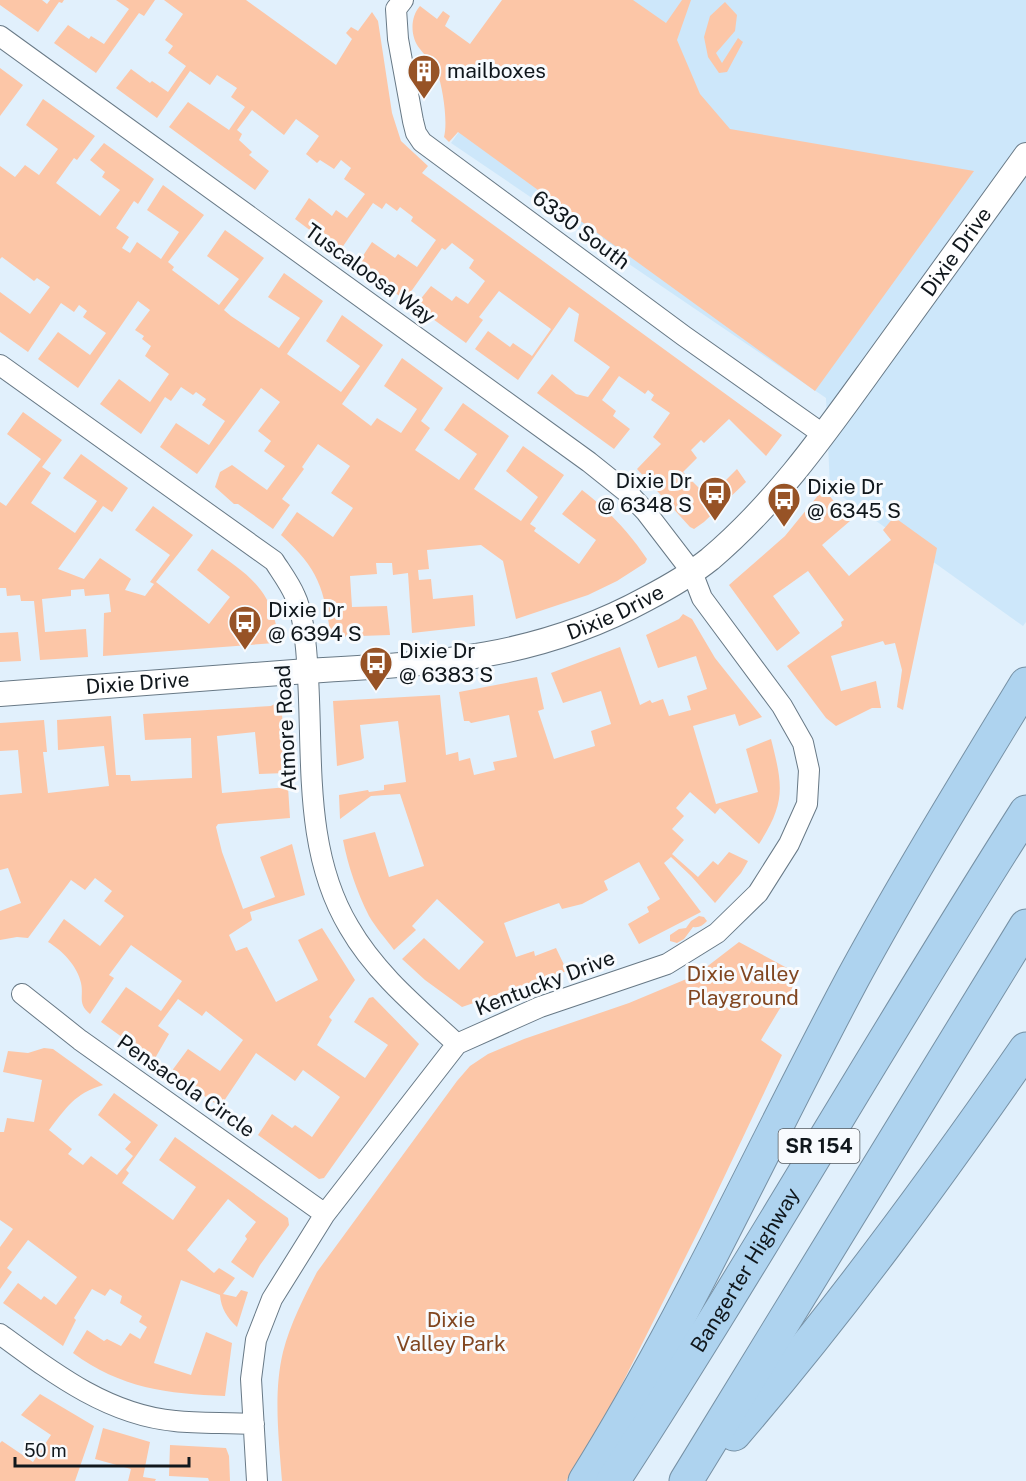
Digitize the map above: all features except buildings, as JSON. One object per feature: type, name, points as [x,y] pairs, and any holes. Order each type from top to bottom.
[{"type":"highway","points":[[585,1481],[675,1325],[855,976],[922,856],[1026,684]]},
{"type":"highway","name":"Bangerter Highway","points":[[613,1481],[949,931],[1026,812]]},
{"type":"highway","name":"SR 154","points":[[686,1481],[1026,926]]},
{"type":"highway","points":[[694,1481],[814,1338],[964,1139],[1026,1049]]},
{"type":"street","name":"6330 South","points":[[394,3],[413,121],[416,133],[422,142],[684,336],[824,435]]},
{"type":"street","name":"Tuscaloosa Way","points":[[0,36],[608,477],[646,512],[692,572]]},
{"type":"street","name":"Dixie Drive","points":[[0,694],[405,665],[477,657],[537,644],[583,630],[627,610],[692,572],[768,504],[824,435],[1026,155]]},
{"type":"street","name":"Atmore Road","points":[[0,365],[274,561],[296,597],[305,640],[315,824],[324,870],[348,926],[380,972],[457,1044]]},
{"type":"street","name":"Kentucky Drive","points":[[257,1481],[251,1379],[256,1340],[272,1299],[325,1214],[457,1044],[540,1007],[668,964],[717,933],[752,899],[789,844],[807,804],[809,770],[803,743],[782,706],[702,598],[692,572]]},
{"type":"street","name":"Pensacola Circle","points":[[22,994],[80,1040],[325,1214]]},
{"type":"street","points":[[0,1334],[54,1373],[94,1396],[132,1413],[175,1421],[254,1424]]},
{"type":"shaded area","points":[[553,0],[1026,0],[1026,622],[1023,626],[830,488],[826,398],[451,143]]},
{"type":"green space","points":[[0,0],[42,0],[47,4],[50,0],[64,0],[62,3],[59,2],[38,32],[0,5]]},
{"type":"green space","points":[[116,0],[155,0],[144,16],[139,13],[96,73],[54,43],[68,25],[89,39],[91,36],[104,44],[129,9]]},
{"type":"green space","points":[[164,0],[246,0],[336,65],[352,39],[346,33],[351,27],[358,31],[372,12],[378,21],[392,113],[401,141],[428,166],[422,173],[782,435],[766,456],[729,419],[704,443],[701,440],[691,450],[697,458],[683,472],[705,494],[716,483],[720,486],[737,469],[746,482],[704,522],[694,529],[690,527],[637,469],[661,444],[653,437],[670,413],[651,400],[654,395],[648,390],[645,394],[619,376],[602,400],[616,411],[613,416],[630,429],[614,449],[537,393],[552,374],[576,394],[588,397],[610,367],[574,341],[579,314],[569,307],[518,380],[475,349],[488,331],[510,347],[513,343],[532,356],[551,329],[499,291],[479,317],[483,320],[466,343],[415,306],[431,286],[452,301],[456,296],[468,304],[485,281],[469,268],[474,260],[452,243],[445,250],[442,248],[405,300],[357,265],[372,242],[395,258],[398,254],[417,267],[436,240],[411,221],[413,217],[400,207],[397,211],[386,203],[382,209],[373,203],[339,252],[295,219],[309,198],[332,216],[336,210],[347,218],[365,194],[344,179],[351,168],[341,160],[334,169],[320,160],[317,163],[306,154],[319,136],[296,119],[284,135],[252,110],[237,130],[242,134],[239,140],[252,152],[249,155],[269,171],[255,190],[169,127],[188,102],[229,130],[245,107],[231,97],[237,88],[217,75],[210,85],[190,71],[157,118],[116,88],[131,69],[150,83],[152,81],[168,92],[186,66],[168,53],[173,46],[165,40],[183,14]]},
{"type":"green space","points":[[502,0],[633,0],[666,23],[682,0],[691,0],[677,40],[700,94],[730,129],[974,171],[815,391],[458,132],[449,142],[444,137],[445,114],[441,87],[436,69],[414,39],[412,27],[414,16],[420,6],[437,19],[443,11],[450,16],[445,26],[470,44]]},
{"type":"green space","points":[[725,2],[737,15],[735,31],[716,53],[722,63],[738,38],[743,42],[727,72],[719,73],[708,57],[704,37],[710,16]]},
{"type":"green space","points":[[0,68],[23,85],[0,116]]},
{"type":"green space","points":[[43,99],[95,136],[77,160],[74,158],[56,183],[100,216],[120,190],[102,177],[105,172],[90,160],[104,143],[154,179],[138,204],[134,201],[116,228],[129,237],[122,248],[130,253],[137,242],[161,259],[179,232],[147,210],[163,185],[204,215],[168,262],[174,267],[172,270],[219,305],[239,279],[207,256],[225,230],[264,258],[224,310],[231,316],[279,348],[300,318],[268,297],[284,273],[323,301],[287,354],[341,392],[360,366],[326,341],[342,315],[383,345],[342,404],[371,426],[377,418],[401,433],[417,409],[384,386],[402,358],[443,388],[421,421],[430,428],[415,450],[459,480],[477,454],[444,430],[463,403],[509,436],[474,489],[521,521],[538,497],[506,471],[523,446],[564,475],[530,524],[536,528],[534,531],[579,564],[596,540],[562,514],[582,490],[601,505],[625,531],[647,559],[645,563],[617,581],[588,595],[516,619],[503,561],[481,545],[427,550],[429,569],[418,570],[419,580],[431,579],[433,599],[473,595],[475,626],[412,633],[408,573],[393,575],[392,563],[376,563],[377,574],[350,576],[352,607],[387,606],[390,635],[331,637],[326,606],[318,581],[304,559],[281,535],[297,512],[333,537],[353,508],[331,493],[350,466],[318,444],[302,467],[304,469],[282,499],[290,505],[273,529],[238,504],[234,504],[215,487],[220,472],[232,465],[267,490],[285,466],[264,451],[271,441],[258,431],[280,402],[261,388],[197,474],[160,447],[176,423],[209,445],[225,421],[202,405],[206,399],[196,392],[193,395],[181,387],[171,401],[165,397],[141,434],[100,404],[119,379],[150,402],[169,374],[145,356],[151,346],[142,339],[144,336],[135,330],[150,310],[138,301],[78,388],[38,359],[58,332],[90,355],[106,333],[83,317],[87,311],[79,305],[74,312],[61,303],[28,352],[0,332],[0,292],[30,314],[50,287],[37,278],[34,281],[2,257],[0,259],[0,166],[15,177],[25,165],[39,175],[58,149],[26,125]]},
{"type":"green space","points":[[23,412],[62,440],[42,467],[51,473],[31,503],[75,533],[97,501],[63,478],[81,454],[128,488],[112,512],[103,506],[58,569],[84,579],[100,558],[131,579],[125,590],[145,596],[154,584],[150,582],[170,555],[135,530],[153,506],[193,535],[156,582],[209,624],[230,597],[197,570],[212,549],[259,587],[271,608],[277,635],[275,643],[103,656],[104,613],[111,612],[109,594],[85,596],[84,589],[71,590],[71,596],[42,599],[45,632],[86,629],[88,657],[40,660],[34,601],[21,601],[20,595],[7,596],[6,588],[0,588],[0,502],[6,506],[41,459],[7,434]]},
{"type":"green space","points":[[820,493],[828,494],[850,521],[822,545],[849,576],[891,540],[883,530],[894,517],[937,548],[903,710],[897,707],[902,670],[895,643],[885,645],[883,641],[831,656],[841,691],[876,681],[881,708],[872,708],[836,726],[826,718],[787,666],[842,626],[841,622],[844,620],[808,571],[773,596],[800,633],[777,651],[729,585],[785,536]]},
{"type":"green space","points":[[683,614],[692,619],[715,658],[762,717],[739,726],[735,714],[693,726],[716,804],[758,792],[746,749],[771,739],[778,769],[780,793],[778,805],[768,829],[759,844],[720,808],[715,814],[690,792],[676,808],[684,816],[672,829],[684,840],[672,854],[698,877],[713,861],[718,865],[729,852],[748,861],[741,873],[715,903],[671,857],[664,863],[701,912],[639,944],[628,924],[649,912],[647,907],[660,899],[639,862],[604,881],[608,890],[582,904],[562,909],[559,903],[504,923],[516,957],[534,951],[535,956],[556,948],[567,971],[462,1007],[425,980],[402,959],[424,938],[459,970],[484,942],[437,899],[412,926],[416,930],[394,950],[369,916],[353,879],[345,850],[343,840],[375,832],[389,877],[424,866],[400,794],[371,796],[340,819],[339,795],[384,790],[384,785],[406,782],[398,721],[360,725],[364,758],[337,766],[333,701],[440,695],[446,755],[458,752],[459,761],[470,758],[474,775],[495,770],[493,762],[517,757],[509,715],[471,723],[464,721],[459,692],[537,677],[544,709],[538,711],[554,759],[595,746],[591,731],[611,724],[601,691],[563,703],[551,673],[620,647],[640,705],[650,700],[652,703],[663,699],[669,716],[691,710],[687,696],[707,689],[696,656],[658,668],[646,635],[679,619]]},
{"type":"green space","points":[[18,632],[21,661],[0,662],[0,633]]},
{"type":"green space","points":[[278,702],[284,710],[282,714],[286,773],[259,774],[255,732],[217,736],[222,793],[288,787],[290,818],[218,824],[216,827],[222,852],[243,909],[275,897],[260,857],[292,844],[305,895],[250,912],[252,920],[229,935],[236,951],[247,947],[276,1002],[318,980],[298,940],[322,928],[355,980],[329,1017],[332,1020],[317,1045],[365,1078],[388,1045],[354,1022],[369,998],[373,997],[419,1044],[324,1178],[319,1179],[258,1135],[272,1114],[292,1128],[295,1125],[312,1137],[340,1097],[303,1070],[295,1081],[256,1053],[220,1107],[171,1072],[188,1049],[220,1071],[243,1040],[206,1011],[202,1016],[178,999],[158,1026],[169,1034],[154,1060],[101,1022],[126,987],[161,1011],[182,981],[131,945],[109,975],[114,978],[90,1014],[86,1010],[82,1003],[81,983],[77,971],[64,954],[48,942],[64,919],[100,946],[124,916],[104,901],[112,891],[95,878],[85,890],[71,880],[28,938],[0,940],[0,911],[21,903],[8,868],[0,870],[0,795],[22,793],[18,750],[0,751],[0,723],[44,720],[47,752],[43,752],[48,793],[109,786],[104,746],[58,750],[57,720],[111,716],[116,775],[130,775],[131,781],[192,778],[191,738],[145,740],[143,714],[271,706]]},
{"type":"green space","points":[[699,916],[704,917],[707,921],[700,926],[693,927],[684,939],[677,943],[670,941],[670,935],[679,929],[686,928]]},
{"type":"green space","name":"Dixie Valley Park","points":[[739,942],[800,975],[761,1040],[782,1055],[700,1228],[607,1414],[566,1481],[282,1481],[278,1384],[289,1331],[317,1272],[457,1081],[470,1066],[488,1054],[524,1039],[629,1003],[696,975]]},
{"type":"green space","points":[[44,1048],[53,1049],[103,1085],[78,1097],[49,1130],[72,1149],[68,1154],[83,1165],[91,1156],[117,1175],[133,1156],[125,1149],[131,1142],[98,1115],[114,1093],[158,1125],[126,1170],[129,1173],[122,1183],[173,1220],[196,1187],[159,1160],[175,1137],[288,1218],[289,1225],[253,1278],[231,1262],[247,1239],[245,1236],[256,1222],[228,1199],[187,1250],[214,1273],[219,1268],[235,1278],[223,1294],[236,1297],[241,1290],[248,1292],[237,1327],[225,1312],[220,1295],[181,1280],[154,1363],[191,1375],[206,1332],[232,1343],[225,1396],[164,1391],[145,1387],[109,1374],[73,1353],[87,1330],[104,1341],[107,1339],[121,1346],[130,1333],[140,1339],[147,1327],[139,1322],[142,1316],[120,1303],[122,1296],[110,1289],[105,1296],[92,1289],[74,1318],[76,1320],[63,1346],[3,1303],[18,1283],[41,1300],[44,1296],[56,1305],[77,1277],[28,1240],[7,1268],[12,1272],[0,1289],[0,1247],[13,1229],[0,1220],[0,1132],[4,1132],[7,1118],[34,1122],[42,1080],[3,1072],[8,1051],[28,1053]]},
{"type":"green space","points":[[40,1394],[94,1426],[75,1481],[0,1481],[0,1443],[2,1441],[33,1462],[51,1435],[21,1415]]},
{"type":"green space","points":[[103,1428],[150,1442],[143,1477],[156,1479],[155,1481],[128,1481],[131,1469],[95,1459]]},
{"type":"green space","points":[[170,1445],[226,1448],[229,1456],[230,1481],[169,1476]]},
{"type":"place","name":"mailboxes","points":[[424,100]]},
{"type":"place","name":"Dixie Dr @ 6348 S","points":[[715,522]]},
{"type":"place","name":"Dixie Dr @ 6345 S","points":[[784,528]]},
{"type":"place","name":"Dixie Dr @ 6394 S","points":[[245,651]]},
{"type":"place","name":"Dixie Dr @ 6383 S","points":[[376,692]]},
{"type":"park label","name":"Dixie Valley Playground","points":[[743,986]]}]
